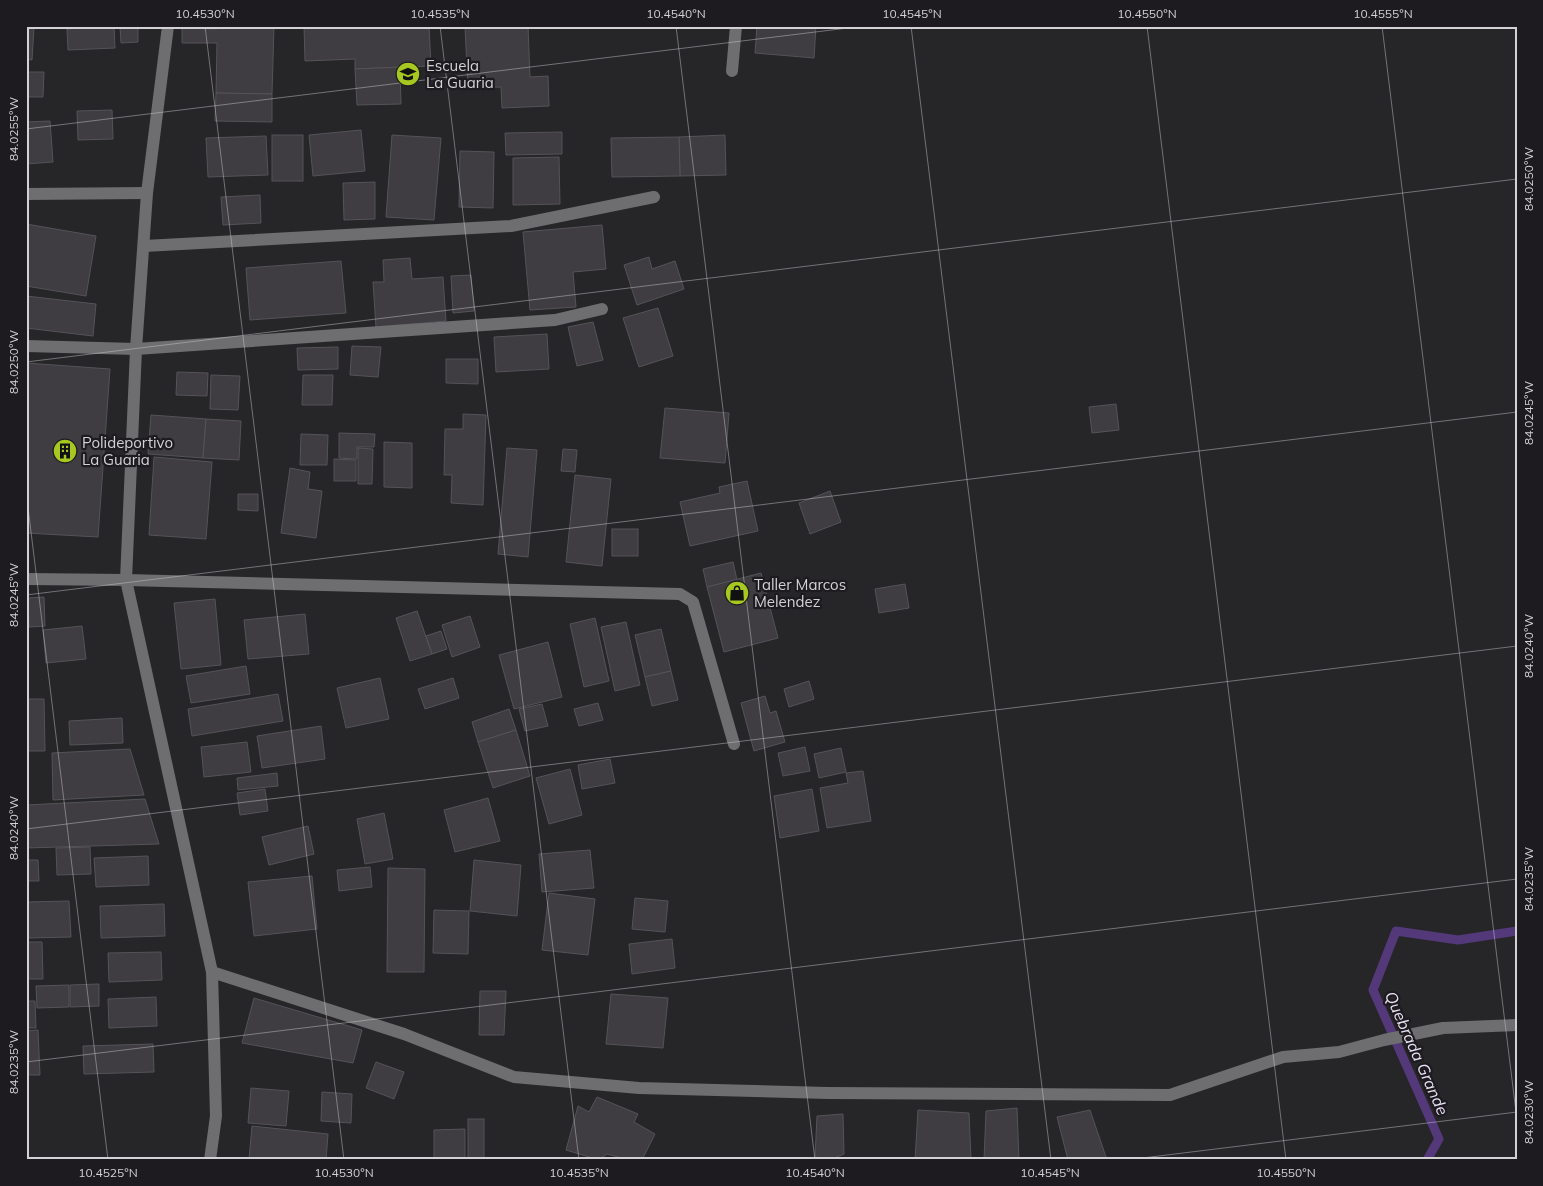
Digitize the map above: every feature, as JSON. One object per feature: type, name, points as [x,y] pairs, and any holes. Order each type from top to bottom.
[{"type":"street","points":[[168,26],[148,193],[136,349],[126,580],[212,972],[216,1116],[210,1160]]},
{"type":"street","points":[[732,71],[736,26]]},
{"type":"street","points":[[26,194],[148,193]]},
{"type":"street","points":[[144,246],[510,226],[654,198]]},
{"type":"street","points":[[26,346],[136,349],[555,320],[602,309]]},
{"type":"street","points":[[26,579],[680,594],[693,602],[734,744]]},
{"type":"street","points":[[212,972],[404,1034],[514,1077],[640,1088],[828,1093],[1170,1095],[1283,1057],[1339,1052],[1384,1040],[1443,1028],[1517,1025]]},
{"type":"building","points":[[114,26],[115,48],[68,50],[67,29]]},
{"type":"building","points":[[120,26],[138,26],[138,42],[121,43]]},
{"type":"building","points":[[217,26],[274,26],[272,94],[216,93],[217,43],[182,43],[182,28],[217,29]]},
{"type":"building","points":[[304,26],[429,26],[431,66],[355,69],[355,59],[305,61]]},
{"type":"building","points":[[429,26],[528,26],[530,77],[548,76],[549,106],[502,108],[501,87],[468,88],[465,27],[429,28]]},
{"type":"building","points":[[757,26],[816,26],[814,58],[755,53]]},
{"type":"building","points":[[26,28],[34,28],[32,60],[26,59]]},
{"type":"building","points":[[400,67],[401,104],[357,105],[355,69]]},
{"type":"building","points":[[26,72],[44,72],[43,97],[26,97]]},
{"type":"building","points":[[216,93],[272,94],[272,122],[215,121]]},
{"type":"building","points":[[112,110],[113,139],[78,140],[77,111]]},
{"type":"building","points":[[50,121],[53,162],[26,164],[26,122]]},
{"type":"building","points":[[361,130],[365,171],[313,176],[309,135]]},
{"type":"building","points":[[562,132],[562,154],[506,155],[505,133]]},
{"type":"building","points":[[272,135],[303,135],[303,181],[272,181]]},
{"type":"building","points":[[392,135],[441,138],[434,220],[386,217]]},
{"type":"building","points":[[725,135],[726,175],[680,176],[679,137]]},
{"type":"building","points":[[266,136],[268,175],[208,177],[206,138]]},
{"type":"building","points":[[679,137],[680,176],[612,177],[611,138]]},
{"type":"building","points":[[460,151],[494,152],[493,208],[459,207]]},
{"type":"building","points":[[559,157],[560,204],[513,205],[513,158]]},
{"type":"building","points":[[375,182],[375,219],[344,220],[343,183]]},
{"type":"building","points":[[260,195],[261,223],[223,225],[221,197]]},
{"type":"building","points":[[26,224],[96,236],[86,296],[26,286]]},
{"type":"building","points":[[602,225],[606,269],[573,272],[576,307],[530,310],[523,232]]},
{"type":"building","points":[[649,257],[652,269],[675,261],[684,289],[637,305],[624,265]]},
{"type":"building","points":[[410,258],[412,279],[443,277],[446,321],[376,327],[373,282],[384,282],[383,260]]},
{"type":"building","points":[[341,261],[346,313],[250,320],[246,268]]},
{"type":"building","points":[[471,275],[474,311],[453,313],[451,276]]},
{"type":"building","points":[[26,296],[96,304],[93,336],[26,328]]},
{"type":"building","points":[[658,308],[673,356],[639,367],[623,318]]},
{"type":"building","points":[[593,322],[603,360],[577,366],[568,327]]},
{"type":"building","points":[[547,334],[549,369],[496,372],[494,337]]},
{"type":"building","points":[[352,346],[381,347],[378,377],[350,375]]},
{"type":"building","points":[[338,347],[338,369],[298,370],[297,348]]},
{"type":"building","points":[[446,359],[478,359],[478,384],[446,383]]},
{"type":"building","name":"Polideportivo La Guaria","points":[[26,363],[110,369],[98,537],[26,533]]},
{"type":"building","points":[[177,372],[208,373],[207,396],[176,395]]},
{"type":"building","points":[[211,375],[240,376],[238,410],[210,409]]},
{"type":"building","points":[[303,375],[333,375],[332,405],[302,405]]},
{"type":"building","points":[[1116,404],[1119,430],[1092,433],[1089,407]]},
{"type":"building","points":[[665,408],[729,413],[725,463],[660,458]]},
{"type":"building","points":[[463,414],[486,415],[483,505],[451,503],[452,475],[444,475],[445,429],[463,429]]},
{"type":"building","points":[[151,415],[206,419],[203,458],[148,454]]},
{"type":"building","points":[[206,419],[241,421],[239,460],[203,458]]},
{"type":"building","points":[[339,433],[375,434],[374,447],[357,447],[357,459],[339,458]]},
{"type":"building","points":[[301,434],[328,435],[327,465],[300,465]]},
{"type":"building","points":[[384,442],[412,443],[412,488],[384,487]]},
{"type":"building","points":[[358,448],[373,449],[372,484],[358,484]]},
{"type":"building","points":[[507,448],[537,450],[528,557],[498,554]]},
{"type":"building","points":[[563,449],[577,450],[575,472],[561,471]]},
{"type":"building","points":[[154,457],[212,462],[206,539],[149,535]]},
{"type":"building","points":[[334,459],[356,460],[356,481],[334,481]]},
{"type":"building","points":[[290,468],[310,472],[308,489],[322,491],[316,538],[281,533]]},
{"type":"building","points":[[575,475],[611,479],[602,566],[566,562]]},
{"type":"building","points":[[747,481],[758,531],[690,546],[680,502],[720,493],[719,487]]},
{"type":"building","points":[[830,491],[841,522],[810,534],[799,503]]},
{"type":"building","points":[[238,494],[258,494],[258,511],[238,510]]},
{"type":"building","points":[[612,529],[638,529],[638,556],[612,556]]},
{"type":"building","points":[[733,562],[737,580],[707,587],[703,569]]},
{"type":"building","points":[[761,573],[778,638],[724,652],[707,587]]},
{"type":"building","points":[[905,584],[909,608],[879,613],[875,589]]},
{"type":"building","points":[[44,597],[45,626],[29,627],[28,598]]},
{"type":"building","points":[[215,599],[221,665],[181,669],[174,603]]},
{"type":"building","points":[[417,611],[432,654],[410,661],[396,618]]},
{"type":"building","points":[[305,614],[309,654],[248,659],[244,620]]},
{"type":"building","points":[[470,616],[480,647],[452,657],[442,625]]},
{"type":"building","points":[[595,618],[609,681],[584,687],[570,624]]},
{"type":"building","points":[[626,622],[640,685],[615,691],[601,627]]},
{"type":"building","points":[[82,626],[86,659],[46,663],[43,630]]},
{"type":"building","points":[[661,629],[671,671],[645,677],[635,635]]},
{"type":"building","points":[[441,631],[447,649],[432,654],[426,636]]},
{"type":"building","points":[[548,642],[562,697],[514,709],[499,655]]},
{"type":"building","points":[[246,666],[250,694],[191,703],[186,676]]},
{"type":"building","points":[[671,671],[678,700],[652,706],[645,677]]},
{"type":"building","points":[[380,678],[389,719],[346,728],[337,688]]},
{"type":"building","points":[[453,678],[459,698],[425,709],[418,689]]},
{"type":"building","points":[[809,681],[814,699],[789,707],[784,689]]},
{"type":"building","points":[[278,694],[283,721],[192,736],[188,709]]},
{"type":"building","points":[[765,696],[770,713],[776,711],[785,742],[754,751],[741,703]]},
{"type":"building","points":[[26,699],[44,699],[45,751],[26,751]]},
{"type":"building","points":[[598,703],[603,720],[579,726],[574,709]]},
{"type":"building","points":[[542,704],[548,726],[525,731],[519,709]]},
{"type":"building","points":[[509,709],[516,730],[478,742],[472,722]]},
{"type":"building","points":[[122,718],[123,743],[70,745],[69,721]]},
{"type":"building","points":[[321,726],[325,759],[262,768],[257,736]]},
{"type":"building","points":[[516,730],[530,776],[493,788],[478,742]]},
{"type":"building","points":[[247,742],[251,772],[204,777],[201,747]]},
{"type":"building","points":[[805,747],[810,771],[783,776],[778,753]]},
{"type":"building","points":[[841,748],[846,772],[819,778],[814,754]]},
{"type":"building","points":[[130,749],[144,795],[53,800],[52,753]]},
{"type":"building","points":[[610,759],[615,783],[582,789],[578,765]]},
{"type":"building","points":[[570,769],[582,815],[549,824],[536,778]]},
{"type":"building","points":[[863,771],[871,821],[827,828],[820,788],[848,783],[846,773]]},
{"type":"building","points":[[277,773],[278,786],[238,790],[237,778]]},
{"type":"building","points":[[265,789],[268,811],[240,815],[237,793]]},
{"type":"building","points":[[812,789],[819,831],[780,838],[774,796]]},
{"type":"building","points":[[488,798],[500,841],[455,852],[444,810]]},
{"type":"building","points":[[145,799],[159,844],[26,848],[26,805]]},
{"type":"building","points":[[384,813],[393,859],[365,864],[357,819]]},
{"type":"building","points":[[308,826],[314,854],[269,865],[262,837]]},
{"type":"building","points":[[90,847],[91,874],[57,875],[56,848]]},
{"type":"building","points":[[590,850],[594,888],[542,892],[539,854]]},
{"type":"building","points":[[148,856],[149,885],[96,887],[94,858]]},
{"type":"building","points":[[26,860],[38,860],[39,881],[26,881]]},
{"type":"building","points":[[474,860],[521,865],[517,916],[470,911]]},
{"type":"building","points":[[370,867],[372,887],[339,891],[337,870]]},
{"type":"building","points":[[388,868],[425,869],[424,972],[387,972]]},
{"type":"building","points":[[312,876],[317,929],[254,936],[248,882]]},
{"type":"building","points":[[549,893],[595,899],[588,955],[542,950]]},
{"type":"building","points":[[635,898],[668,901],[665,932],[632,929]]},
{"type":"building","points":[[69,901],[71,937],[28,938],[26,902]]},
{"type":"building","points":[[164,904],[165,936],[101,938],[100,906]]},
{"type":"building","points":[[434,910],[469,911],[468,954],[433,953]]},
{"type":"building","points":[[672,939],[675,968],[632,974],[629,944]]},
{"type":"building","points":[[26,942],[42,942],[43,979],[26,979]]},
{"type":"building","points":[[161,952],[162,980],[109,982],[108,953]]},
{"type":"building","points":[[99,984],[99,1006],[70,1007],[70,985]]},
{"type":"building","points":[[69,985],[69,1007],[37,1008],[36,986]]},
{"type":"building","points":[[480,991],[506,991],[504,1035],[479,1035]]},
{"type":"building","points":[[611,994],[668,998],[663,1048],[606,1044]]},
{"type":"building","points":[[156,997],[157,1026],[109,1028],[108,999]]},
{"type":"building","points":[[254,998],[362,1030],[353,1063],[242,1043]]},
{"type":"building","points":[[26,1001],[35,1001],[36,1028],[26,1028]]},
{"type":"building","points":[[38,1030],[40,1075],[26,1075],[26,1031]]},
{"type":"building","points":[[153,1044],[154,1072],[84,1074],[83,1046]]},
{"type":"building","points":[[376,1062],[404,1072],[394,1099],[366,1088]]},
{"type":"building","points":[[251,1088],[289,1091],[286,1126],[248,1123]]},
{"type":"building","points":[[322,1092],[352,1094],[351,1123],[321,1121]]},
{"type":"building","points":[[597,1097],[638,1114],[634,1122],[655,1134],[642,1160],[629,1160],[607,1154],[599,1160],[566,1150],[578,1106],[589,1112]]},
{"type":"building","points":[[1017,1108],[1019,1160],[984,1160],[986,1111]]},
{"type":"building","points":[[918,1110],[969,1113],[971,1159],[915,1160]]},
{"type":"building","points":[[1090,1110],[1107,1160],[1068,1160],[1057,1117]]},
{"type":"building","points":[[843,1114],[844,1154],[832,1159],[815,1157],[817,1116]]},
{"type":"building","points":[[468,1119],[484,1119],[484,1160],[468,1160]]},
{"type":"building","points":[[252,1126],[328,1134],[326,1160],[249,1160]]},
{"type":"building","points":[[465,1129],[465,1160],[434,1160],[434,1130]]},
{"type":"waterway","name":"Quebrada Grande","points":[[1427,1160],[1439,1139],[1373,990],[1396,931],[1458,940],[1517,931]]},
{"type":"place","name":"Escuela La Guaria","points":[[408,74]]},
{"type":"place","name":"Polideportivo La Guaria","points":[[65,451]]},
{"type":"place","name":"Taller Marcos Melendez","points":[[737,593]]}]
